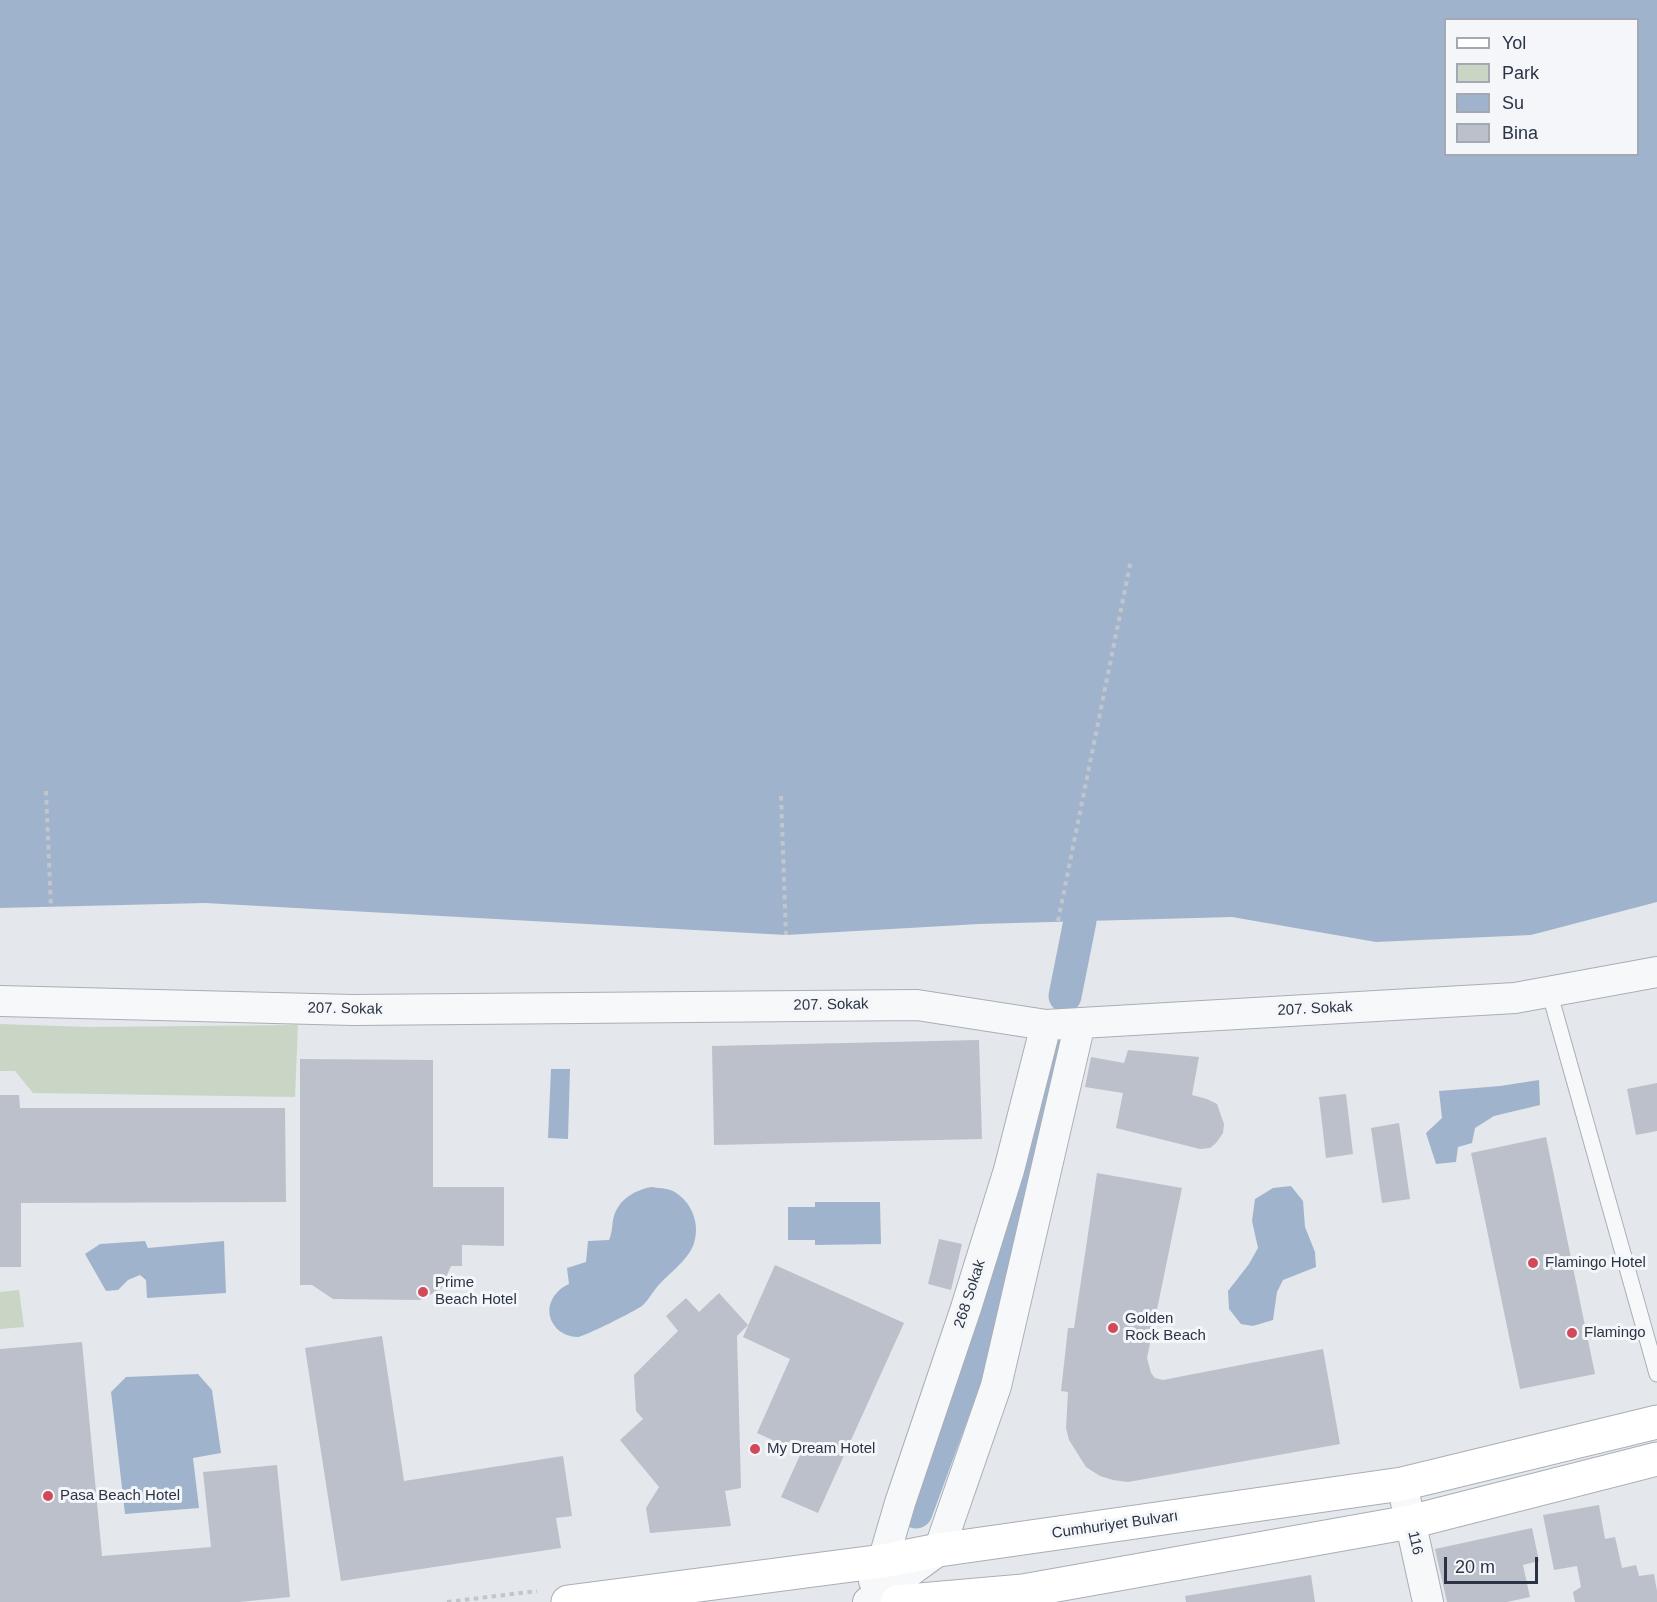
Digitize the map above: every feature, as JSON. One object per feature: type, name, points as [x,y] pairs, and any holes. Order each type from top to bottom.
[{"type":"main road","name":"Cumhuriyet Bulvarı","points":[[568,1602],[883,1561],[939,1550],[1402,1484],[1657,1422]]},
{"type":"main road","points":[[897,1602],[1023,1591],[1410,1522],[1657,1459]]},
{"type":"street","name":"207. Sokak","points":[[0,1001],[353,1010],[917,1005],[1046,1025],[1515,998],[1657,972]]},
{"type":"street","points":[[866,1602],[939,1550],[996,1386],[1080,1023]]},
{"type":"street","name":"268 Sokak","points":[[866,1602],[883,1561],[900,1503],[966,1308],[1009,1170],[1046,1025]]},
{"type":"street","name":"116","points":[[1402,1484],[1428,1602]]},
{"type":"lane","points":[[1549,992],[1657,1374]]},
{"type":"path","points":[[1058,921],[1131,560]]},
{"type":"path","points":[[46,791],[51,907]]},
{"type":"path","points":[[781,796],[786,935]]},
{"type":"green space","points":[[0,1024],[89,1027],[298,1025],[295,1097],[33,1093],[15,1071],[0,1071]]},
{"type":"green space","points":[[19,1290],[24,1327],[0,1329],[0,1292]]},
{"type":"water","points":[[0,0],[1657,0],[1657,902],[1531,935],[1376,942],[1232,917],[979,924],[786,935],[205,903],[0,908]]},
{"type":"water","points":[[551,1069],[570,1069],[568,1139],[548,1138]]},
{"type":"water","points":[[1539,1080],[1540,1105],[1494,1116],[1475,1128],[1472,1143],[1458,1147],[1456,1162],[1436,1164],[1426,1133],[1442,1118],[1439,1091]]},
{"type":"water","points":[[1291,1186],[1303,1201],[1305,1227],[1315,1252],[1316,1267],[1283,1280],[1277,1292],[1273,1320],[1253,1326],[1241,1324],[1229,1309],[1228,1291],[1258,1248],[1252,1221],[1255,1199],[1273,1188]]},
{"type":"water","points":[[651,1187],[673,1191],[686,1201],[694,1215],[696,1231],[690,1252],[639,1308],[582,1336],[571,1336],[561,1332],[556,1328],[549,1313],[554,1296],[569,1284],[567,1268],[586,1262],[588,1241],[609,1240],[615,1213],[626,1198]]},
{"type":"water","points":[[815,1202],[880,1202],[881,1244],[815,1245],[815,1240],[788,1240],[788,1207],[815,1207]]},
{"type":"water","points":[[145,1241],[148,1248],[224,1241],[226,1293],[147,1298],[146,1280],[140,1275],[128,1280],[118,1290],[106,1291],[85,1254],[100,1244]]},
{"type":"water","points":[[198,1374],[212,1390],[221,1453],[193,1458],[199,1508],[125,1514],[111,1392],[126,1377]]},
{"type":"building","points":[[979,1040],[982,1139],[714,1145],[712,1046]]},
{"type":"building","points":[[1128,1050],[1199,1057],[1192,1095],[1217,1104],[1224,1124],[1223,1133],[1216,1143],[1210,1148],[1200,1149],[1116,1128],[1123,1093],[1085,1087],[1091,1057],[1124,1063]]},
{"type":"building","points":[[300,1059],[433,1060],[433,1187],[504,1187],[504,1246],[462,1245],[462,1266],[451,1266],[441,1289],[420,1300],[333,1299],[312,1285],[300,1285]]},
{"type":"building","points":[[1657,1083],[1657,1131],[1636,1135],[1627,1089]]},
{"type":"building","points":[[1346,1094],[1353,1154],[1326,1158],[1319,1097]]},
{"type":"building","points":[[0,1095],[19,1095],[20,1108],[285,1108],[286,1202],[21,1203],[21,1267],[0,1267]]},
{"type":"building","points":[[1399,1123],[1410,1199],[1382,1203],[1371,1128]]},
{"type":"building","name":"Flamingo Hotel","points":[[1546,1137],[1595,1374],[1520,1389],[1471,1153]]},
{"type":"building","name":"Golden Rock Beach","points":[[1097,1173],[1182,1188],[1147,1358],[1151,1373],[1155,1378],[1163,1380],[1323,1349],[1340,1444],[1128,1482],[1100,1476],[1086,1467],[1069,1440],[1066,1428],[1068,1392],[1061,1391],[1068,1328],[1074,1328]]},
{"type":"building","points":[[939,1239],[962,1244],[951,1290],[928,1284]]},
{"type":"building","points":[[775,1265],[904,1323],[818,1513],[781,1497],[801,1453],[757,1433],[790,1359],[743,1337]]},
{"type":"building","points":[[719,1293],[748,1325],[737,1336],[741,1488],[725,1491],[731,1526],[650,1533],[646,1508],[659,1487],[620,1440],[643,1419],[636,1411],[634,1375],[678,1331],[666,1316],[686,1298],[699,1312]]},
{"type":"building","points":[[382,1336],[404,1481],[563,1456],[572,1516],[556,1518],[561,1548],[341,1581],[305,1348]]},
{"type":"building","name":"Pasa Beach Hotel","points":[[82,1342],[102,1556],[211,1547],[203,1472],[277,1465],[290,1597],[239,1602],[0,1602],[0,1349]]},
{"type":"building","points":[[1599,1505],[1605,1539],[1615,1537],[1622,1568],[1636,1565],[1639,1576],[1654,1574],[1657,1602],[1575,1602],[1573,1592],[1581,1587],[1577,1566],[1554,1570],[1543,1515]]},
{"type":"building","points":[[1532,1528],[1539,1561],[1523,1565],[1530,1597],[1507,1602],[1447,1602],[1435,1549]]},
{"type":"building","points":[[1311,1575],[1315,1602],[1186,1602],[1185,1596]]},
{"type":"waterway","points":[[1065,996],[1080,921]]},
{"type":"waterway","points":[[916,1512],[1003,1276],[1053,1053]]},
{"type":"place","name":"Flamingo Hotel","points":[[1533,1263]]},
{"type":"place","name":"Prime Beach Hotel","points":[[423,1292]]},
{"type":"place","name":"Golden Rock Beach","points":[[1113,1328]]},
{"type":"place","name":"Flamingo","points":[[1572,1333]]},
{"type":"place","name":"My Dream Hotel","points":[[755,1449]]},
{"type":"place","name":"Pasa Beach Hotel","points":[[48,1496]]}]
